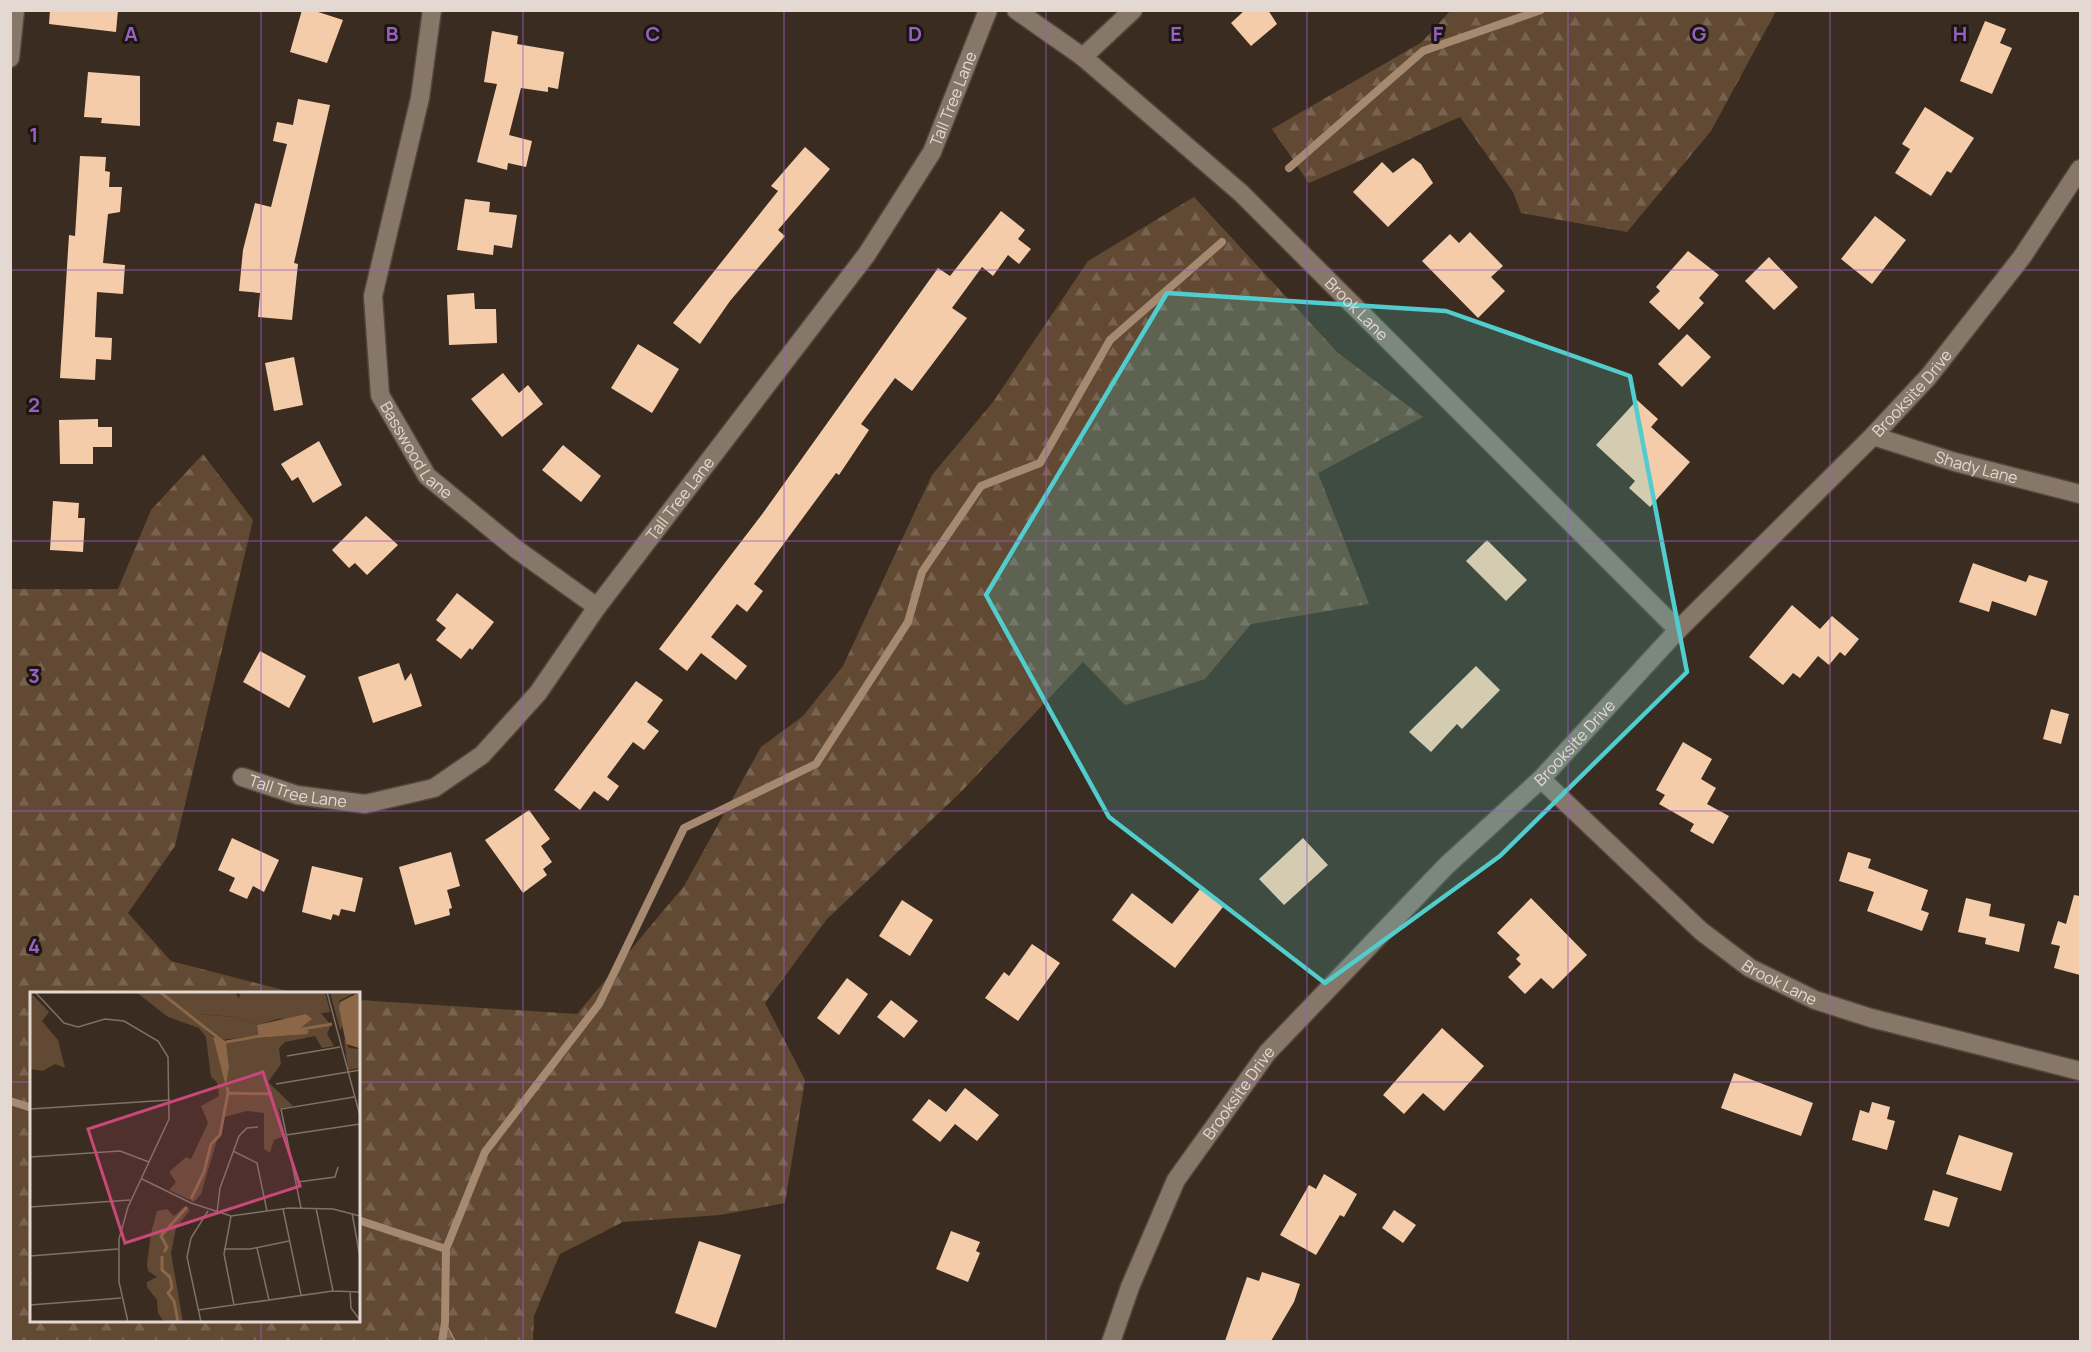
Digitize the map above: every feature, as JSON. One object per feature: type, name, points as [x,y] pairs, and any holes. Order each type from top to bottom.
[{"type":"street","points":[[10,58],[15,10]]},
{"type":"street","name":"Basswood Lane","points":[[432,10],[420,98],[373,296],[380,395],[427,476],[516,549],[597,607]]},
{"type":"street","name":"Tall Tree Lane","points":[[242,777],[297,795],[365,804],[434,788],[482,755],[538,693],[597,607],[867,254],[932,152],[988,10]]},
{"type":"street","name":"Brook Lane","points":[[1016,10],[1083,57],[1241,193],[1678,630]]},
{"type":"street","points":[[1083,57],[1133,10]]},
{"type":"street","name":"Brooksite Drive","points":[[1111,1341],[1130,1287],[1176,1180],[1267,1053],[1446,866],[1541,779],[1678,630],[1873,436],[1929,376],[2022,257],[2080,169]]},
{"type":"street","name":"Shady Lane","points":[[1873,436],[1955,462],[2080,494]]},
{"type":"street","name":"Brook Lane","points":[[1541,779],[1701,931],[1750,968],[1815,1000],[1871,1018],[2080,1071]]},
{"type":"highlighted area","points":[[1167,293],[1446,311],[1630,376],[1687,672],[1500,856],[1325,983],[1109,817],[986,595]]},
{"type":"green space","points":[[1451,10],[1776,11],[1711,131],[1627,232],[1521,213],[1513,192],[1460,117],[1309,183],[1272,129],[1422,42]]},
{"type":"green space","points":[[1194,197],[1338,353],[1423,417],[1318,473],[1369,604],[1251,624],[1205,679],[1125,705],[1083,662],[960,793],[827,919],[765,1003],[805,1080],[785,1203],[720,1215],[623,1222],[560,1254],[534,1316],[533,1341],[455,1341],[445,1323],[440,1342],[11,1342],[11,589],[118,589],[151,510],[203,454],[253,520],[175,846],[128,913],[171,961],[291,992],[30,992],[30,1322],[360,1322],[360,1000],[577,1014],[684,886],[761,747],[803,716],[843,666],[932,475],[993,402],[1088,261]]},
{"type":"shaded area","points":[[445,1322],[455,1341],[440,1341]]},
{"type":"building","points":[[50,10],[118,10],[116,32],[49,24]]},
{"type":"building","points":[[302,10],[312,10],[343,20],[327,63],[290,52]]},
{"type":"building","points":[[1245,10],[1268,10],[1277,24],[1251,46],[1231,23]]},
{"type":"building","points":[[1985,21],[2006,29],[2000,43],[2012,48],[1992,94],[1960,81]]},
{"type":"building","points":[[492,31],[518,36],[517,44],[564,52],[558,89],[548,87],[548,92],[521,88],[509,135],[532,141],[526,167],[508,163],[507,170],[477,162],[497,84],[484,82]]},
{"type":"building","points":[[88,72],[140,76],[140,126],[101,123],[102,118],[84,117]]},
{"type":"building","points":[[298,99],[330,105],[294,263],[298,264],[292,320],[258,317],[260,293],[239,291],[243,250],[255,203],[271,207],[287,144],[273,141],[277,122],[293,125]]},
{"type":"building","points":[[1925,107],[1974,138],[1951,173],[1947,171],[1931,196],[1895,173],[1910,149],[1902,144]]},
{"type":"building","points":[[805,147],[830,169],[778,230],[785,236],[730,301],[700,344],[673,323],[778,191],[771,186]]},
{"type":"building","points":[[80,156],[106,157],[105,171],[110,172],[109,187],[122,187],[120,212],[108,214],[103,263],[125,265],[123,294],[97,292],[95,337],[112,338],[111,360],[96,359],[95,380],[60,378],[69,235],[75,236]]},
{"type":"building","points":[[1413,158],[1421,164],[1433,183],[1388,227],[1353,192],[1382,162],[1393,173]]},
{"type":"building","points":[[465,199],[490,202],[489,212],[517,215],[512,248],[494,245],[493,255],[457,250]]},
{"type":"building","points":[[1001,211],[1025,230],[1018,239],[1031,249],[1019,264],[1008,255],[993,276],[982,267],[952,308],[967,318],[912,391],[895,378],[861,424],[869,430],[839,475],[836,473],[754,584],[763,591],[747,612],[737,604],[711,637],[747,666],[736,680],[701,653],[687,671],[659,649],[763,513],[938,268],[950,276]]},
{"type":"building","points":[[1875,216],[1906,240],[1872,284],[1841,259]]},
{"type":"building","points":[[1470,232],[1503,266],[1491,277],[1505,291],[1478,318],[1422,261],[1450,234],[1459,243]]},
{"type":"building","points":[[1688,251],[1719,275],[1699,298],[1704,303],[1679,330],[1649,302],[1660,291],[1656,287]]},
{"type":"building","points":[[1769,257],[1798,287],[1774,310],[1745,281]]},
{"type":"building","points":[[474,293],[475,309],[496,309],[497,343],[449,345],[447,295]]},
{"type":"building","points":[[1687,334],[1711,357],[1682,387],[1658,364]]},
{"type":"building","points":[[638,344],[679,369],[652,413],[611,388]]},
{"type":"building","points":[[294,357],[303,405],[274,411],[265,363]]},
{"type":"building","points":[[503,373],[519,393],[528,385],[543,404],[502,437],[471,399]]},
{"type":"building","points":[[1637,400],[1658,419],[1651,427],[1690,462],[1650,507],[1629,488],[1635,481],[1596,445]]},
{"type":"building","points":[[98,419],[98,427],[112,427],[112,447],[93,447],[93,464],[60,464],[59,420]]},
{"type":"building","points":[[319,441],[342,485],[313,503],[298,477],[292,481],[281,464]]},
{"type":"building","points":[[563,445],[601,476],[581,502],[542,470]]},
{"type":"building","points":[[53,501],[79,503],[78,518],[85,518],[83,552],[50,550]]},
{"type":"building","points":[[366,516],[398,545],[367,575],[355,563],[349,568],[332,550]]},
{"type":"building","points":[[1487,540],[1527,580],[1506,601],[1466,561]]},
{"type":"building","points":[[1973,563],[2026,582],[2029,575],[2048,581],[2036,616],[1992,601],[1989,612],[1959,602]]},
{"type":"building","points":[[457,593],[494,622],[472,650],[470,648],[461,659],[436,640],[446,628],[436,620]]},
{"type":"building","points":[[1792,605],[1820,629],[1832,616],[1859,639],[1845,656],[1840,652],[1829,665],[1818,656],[1800,678],[1793,673],[1783,685],[1749,657]]},
{"type":"building","points":[[260,651],[306,676],[289,708],[243,682]]},
{"type":"building","points":[[399,663],[405,681],[411,673],[422,706],[373,723],[358,677]]},
{"type":"building","points":[[1476,666],[1500,690],[1462,729],[1457,724],[1431,752],[1409,732]]},
{"type":"building","points":[[636,681],[663,700],[647,722],[659,731],[644,750],[633,742],[607,777],[619,786],[608,801],[594,791],[580,810],[554,790]]},
{"type":"building","points":[[2051,709],[2069,714],[2061,744],[2043,739]]},
{"type":"building","points":[[1683,742],[1712,759],[1701,779],[1716,788],[1707,804],[1729,816],[1713,844],[1690,831],[1694,824],[1659,804],[1665,795],[1656,790]]},
{"type":"building","points":[[529,810],[550,839],[541,846],[552,862],[543,869],[547,875],[523,893],[485,840]]},
{"type":"building","points":[[232,838],[279,860],[264,892],[253,886],[247,899],[229,891],[235,878],[218,870]]},
{"type":"building","points":[[1303,838],[1328,865],[1284,905],[1259,879]]},
{"type":"building","points":[[451,852],[460,886],[447,890],[452,908],[449,909],[450,915],[415,925],[399,867]]},
{"type":"building","points":[[1848,852],[1871,859],[1868,868],[1928,890],[1921,910],[1929,913],[1922,931],[1867,911],[1874,892],[1839,881]]},
{"type":"building","points":[[312,866],[363,878],[355,912],[341,909],[339,916],[333,914],[331,920],[302,912]]},
{"type":"building","points":[[1200,889],[1223,907],[1175,968],[1112,920],[1132,893],[1172,924]]},
{"type":"building","points":[[2074,895],[2080,896],[2080,975],[2054,968],[2060,946],[2051,944],[2058,921],[2066,924]]},
{"type":"building","points":[[1531,898],[1587,955],[1553,989],[1541,978],[1525,994],[1508,977],[1521,964],[1516,959],[1520,955],[1497,933]]},
{"type":"building","points":[[1966,898],[1991,904],[1989,916],[2025,924],[2019,952],[1985,944],[1986,938],[1958,932]]},
{"type":"building","points":[[902,900],[933,920],[910,956],[879,936]]},
{"type":"building","points":[[1032,944],[1060,963],[1018,1021],[985,998],[1004,972],[1009,976]]},
{"type":"building","points":[[847,978],[868,994],[839,1035],[817,1018]]},
{"type":"building","points":[[891,1000],[918,1021],[904,1038],[877,1017]]},
{"type":"building","points":[[1442,1028],[1484,1066],[1444,1111],[1423,1093],[1404,1114],[1383,1095]]},
{"type":"building","points":[[1734,1073],[1813,1103],[1801,1136],[1721,1108]]},
{"type":"building","points":[[965,1088],[999,1115],[977,1141],[955,1124],[940,1142],[912,1120],[929,1099],[946,1112]]},
{"type":"building","points":[[1872,1102],[1890,1107],[1887,1119],[1895,1121],[1887,1150],[1852,1140],[1860,1110],[1869,1113]]},
{"type":"building","points":[[1959,1135],[2013,1153],[2001,1191],[1946,1174]]},
{"type":"building","points":[[1324,1174],[1357,1194],[1344,1217],[1340,1215],[1316,1255],[1280,1235],[1309,1185],[1316,1189]]},
{"type":"building","points":[[1933,1190],[1958,1198],[1949,1227],[1924,1220]]},
{"type":"building","points":[[1394,1210],[1416,1225],[1403,1243],[1382,1228]]},
{"type":"building","points":[[951,1231],[980,1242],[976,1251],[980,1253],[968,1282],[936,1269]]},
{"type":"building","points":[[699,1241],[741,1255],[716,1328],[675,1313]]},
{"type":"building","points":[[1262,1272],[1300,1284],[1294,1302],[1271,1341],[1225,1341],[1247,1277],[1259,1281]]},
{"type":"waterway","points":[[1289,168],[1423,51],[1541,10]]},
{"type":"waterway","points":[[446,1249],[485,1152],[599,1004],[684,828],[816,764],[908,622],[922,572],[981,486],[1040,463],[1110,340],[1222,242]]},
{"type":"waterway","points":[[10,1101],[30,1107]]},
{"type":"waterway","points":[[360,1221],[446,1249],[445,1322],[442,1342]]}]
